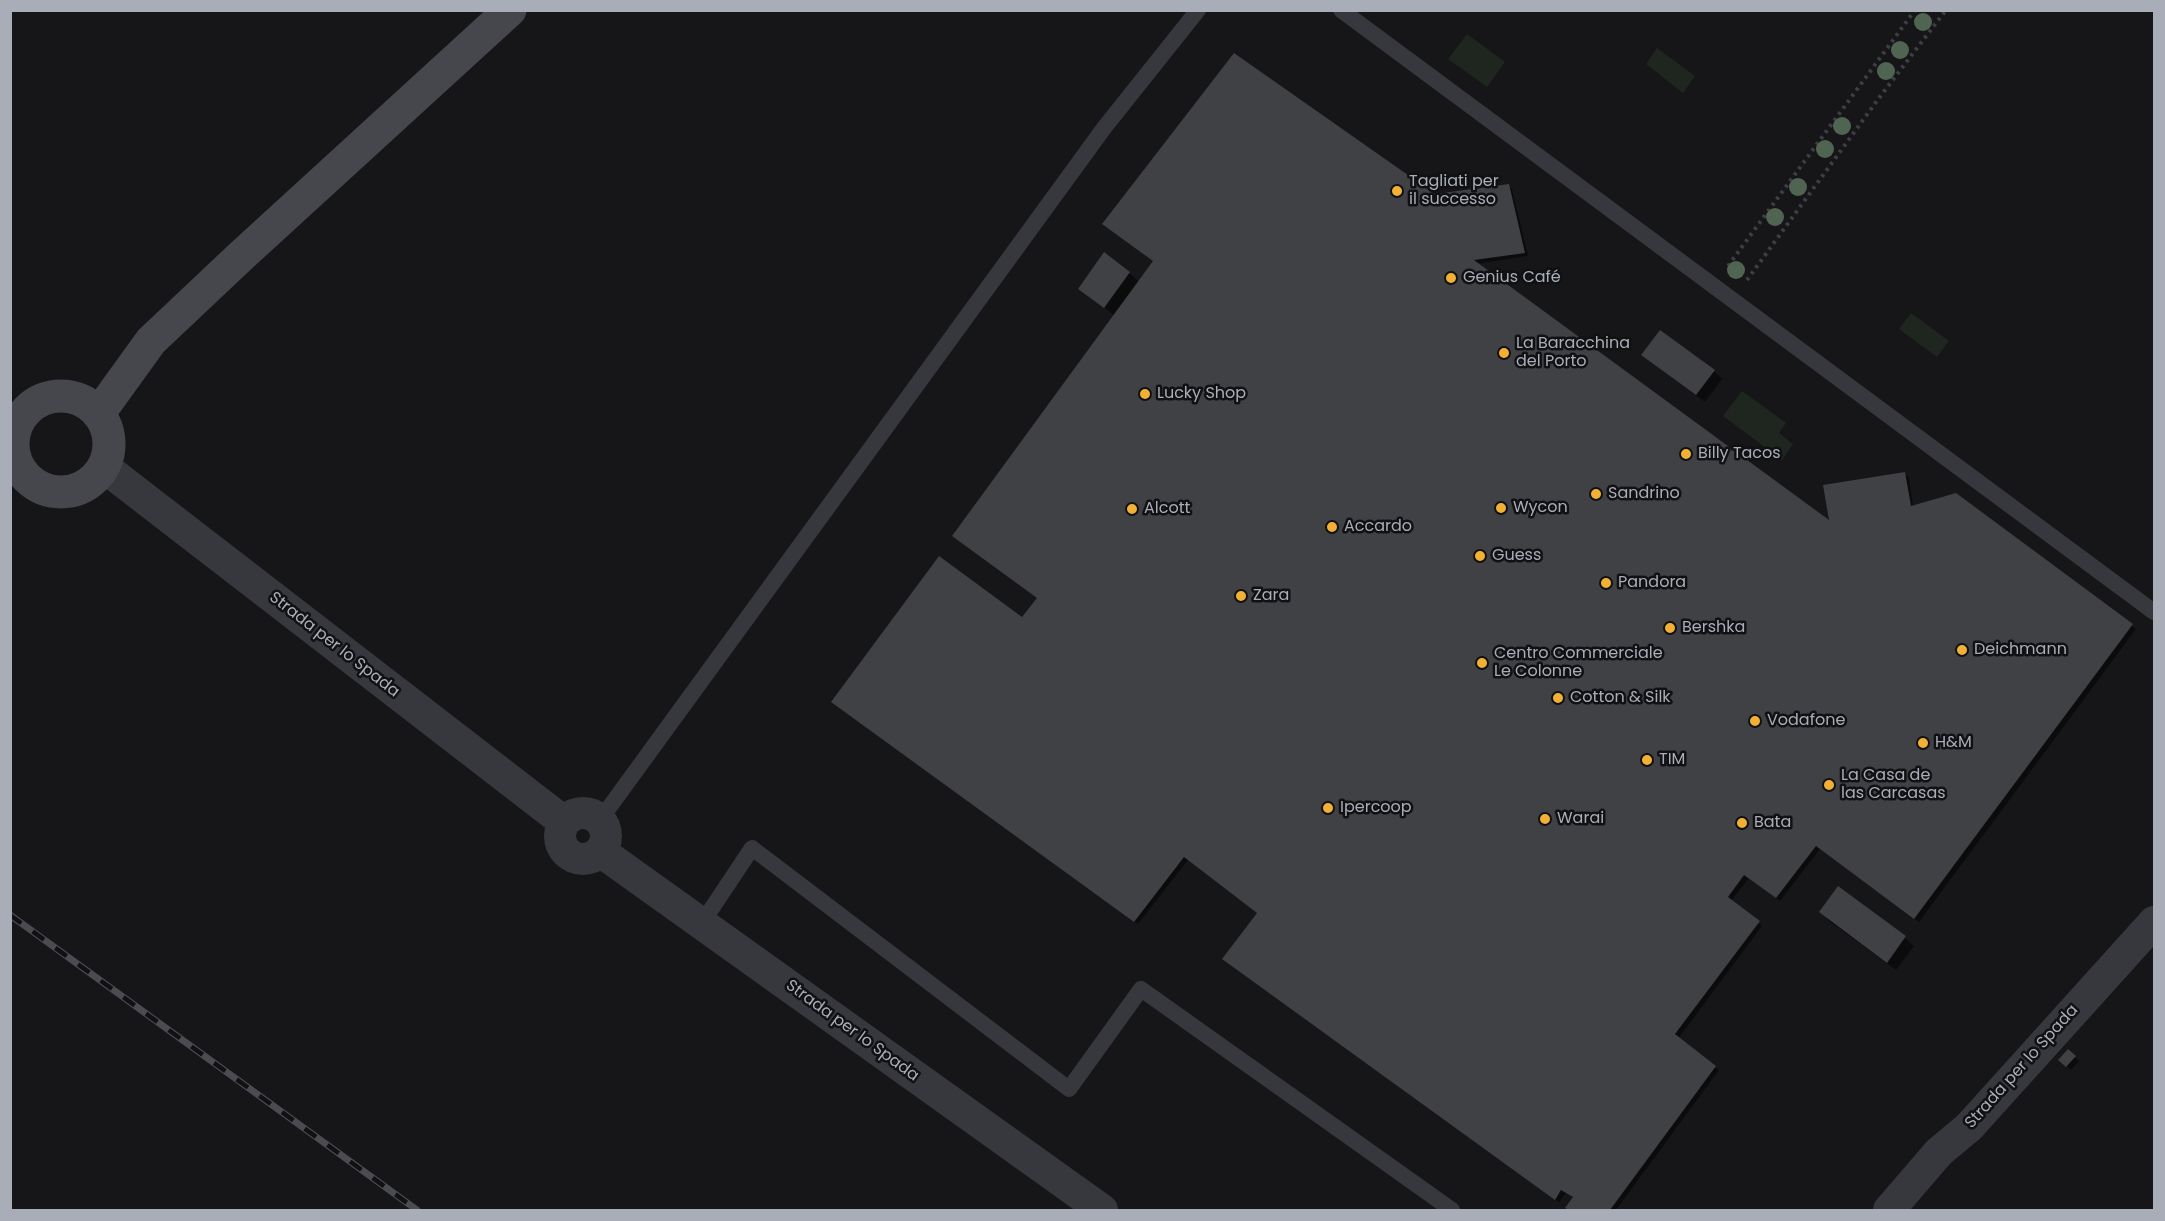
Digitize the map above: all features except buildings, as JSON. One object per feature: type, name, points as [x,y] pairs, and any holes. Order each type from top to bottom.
[{"type":"street","points":[[99,413],[151,341],[510,10]]},
{"type":"street","points":[[57,396],[80,400],[99,413],[110,440],[109,454],[104,467],[89,484],[68,492],[53,492],[38,487],[26,478],[17,465],[13,451],[14,418],[42,400],[57,396]]},
{"type":"street","name":"Strada per lo Spada","points":[[104,467],[564,822]]},
{"type":"street","points":[[581,813],[591,814],[600,820],[606,836],[605,844],[600,851],[591,858],[579,859],[568,854],[561,845],[560,833],[564,822],[581,813]]},
{"type":"street","name":"Strada per lo Spada","points":[[600,851],[1102,1210]]},
{"type":"street","name":"Strada per lo Spada","points":[[1889,1210],[1939,1152],[1969,1127],[2154,922]]},
{"type":"lane","points":[[600,820],[1104,128],[1198,10]]},
{"type":"lane","points":[[1341,10],[2154,612]]},
{"type":"lane","points":[[702,923],[752,848],[1069,1089],[1141,989],[1452,1210]]},
{"type":"path","points":[[1714,286],[1915,10]]},
{"type":"path","points":[[1733,300],[1879,98],[1946,10]]},
{"type":"shaded area","points":[[1467,34],[1505,62],[1487,87],[1448,59]]},
{"type":"shaded area","points":[[1657,48],[1695,76],[1683,93],[1646,64]]},
{"type":"shaded area","points":[[1911,313],[1949,341],[1937,357],[1899,329]]},
{"type":"shaded area","points":[[1742,391],[1786,423],[1779,433],[1793,444],[1782,460],[1723,416]]},
{"type":"railway","points":[[10,915],[417,1210]]},
{"type":"place","name":"Tagliati per il successo","points":[[1397,191]]},
{"type":"place","name":"Genius Café","points":[[1451,278]]},
{"type":"place","name":"La Baracchina del Porto","points":[[1504,353]]},
{"type":"place","name":"Lucky Shop","points":[[1145,394]]},
{"type":"place","name":"Billy Tacos","points":[[1686,454]]},
{"type":"place","name":"Sandrino","points":[[1596,494]]},
{"type":"place","name":"Wycon","points":[[1501,508]]},
{"type":"place","name":"Alcott","points":[[1132,509]]},
{"type":"place","name":"Accardo","points":[[1332,527]]},
{"type":"place","name":"Guess","points":[[1480,556]]},
{"type":"place","name":"Pandora","points":[[1606,583]]},
{"type":"place","name":"Zara","points":[[1241,596]]},
{"type":"place","name":"Bershka","points":[[1670,628]]},
{"type":"place","name":"Deichmann","points":[[1962,650]]},
{"type":"place","name":"Centro Commerciale Le Colonne","points":[[1482,663]]},
{"type":"place","name":"Cotton & Silk","points":[[1558,698]]},
{"type":"place","name":"Vodafone","points":[[1755,721]]},
{"type":"place","name":"H&M","points":[[1923,743]]},
{"type":"place","name":"TIM","points":[[1647,760]]},
{"type":"place","name":"La Casa de las Carcasas","points":[[1829,785]]},
{"type":"place","name":"Ipercoop","points":[[1328,808]]},
{"type":"place","name":"Warai","points":[[1545,819]]},
{"type":"place","name":"Bata","points":[[1742,823]]}]
